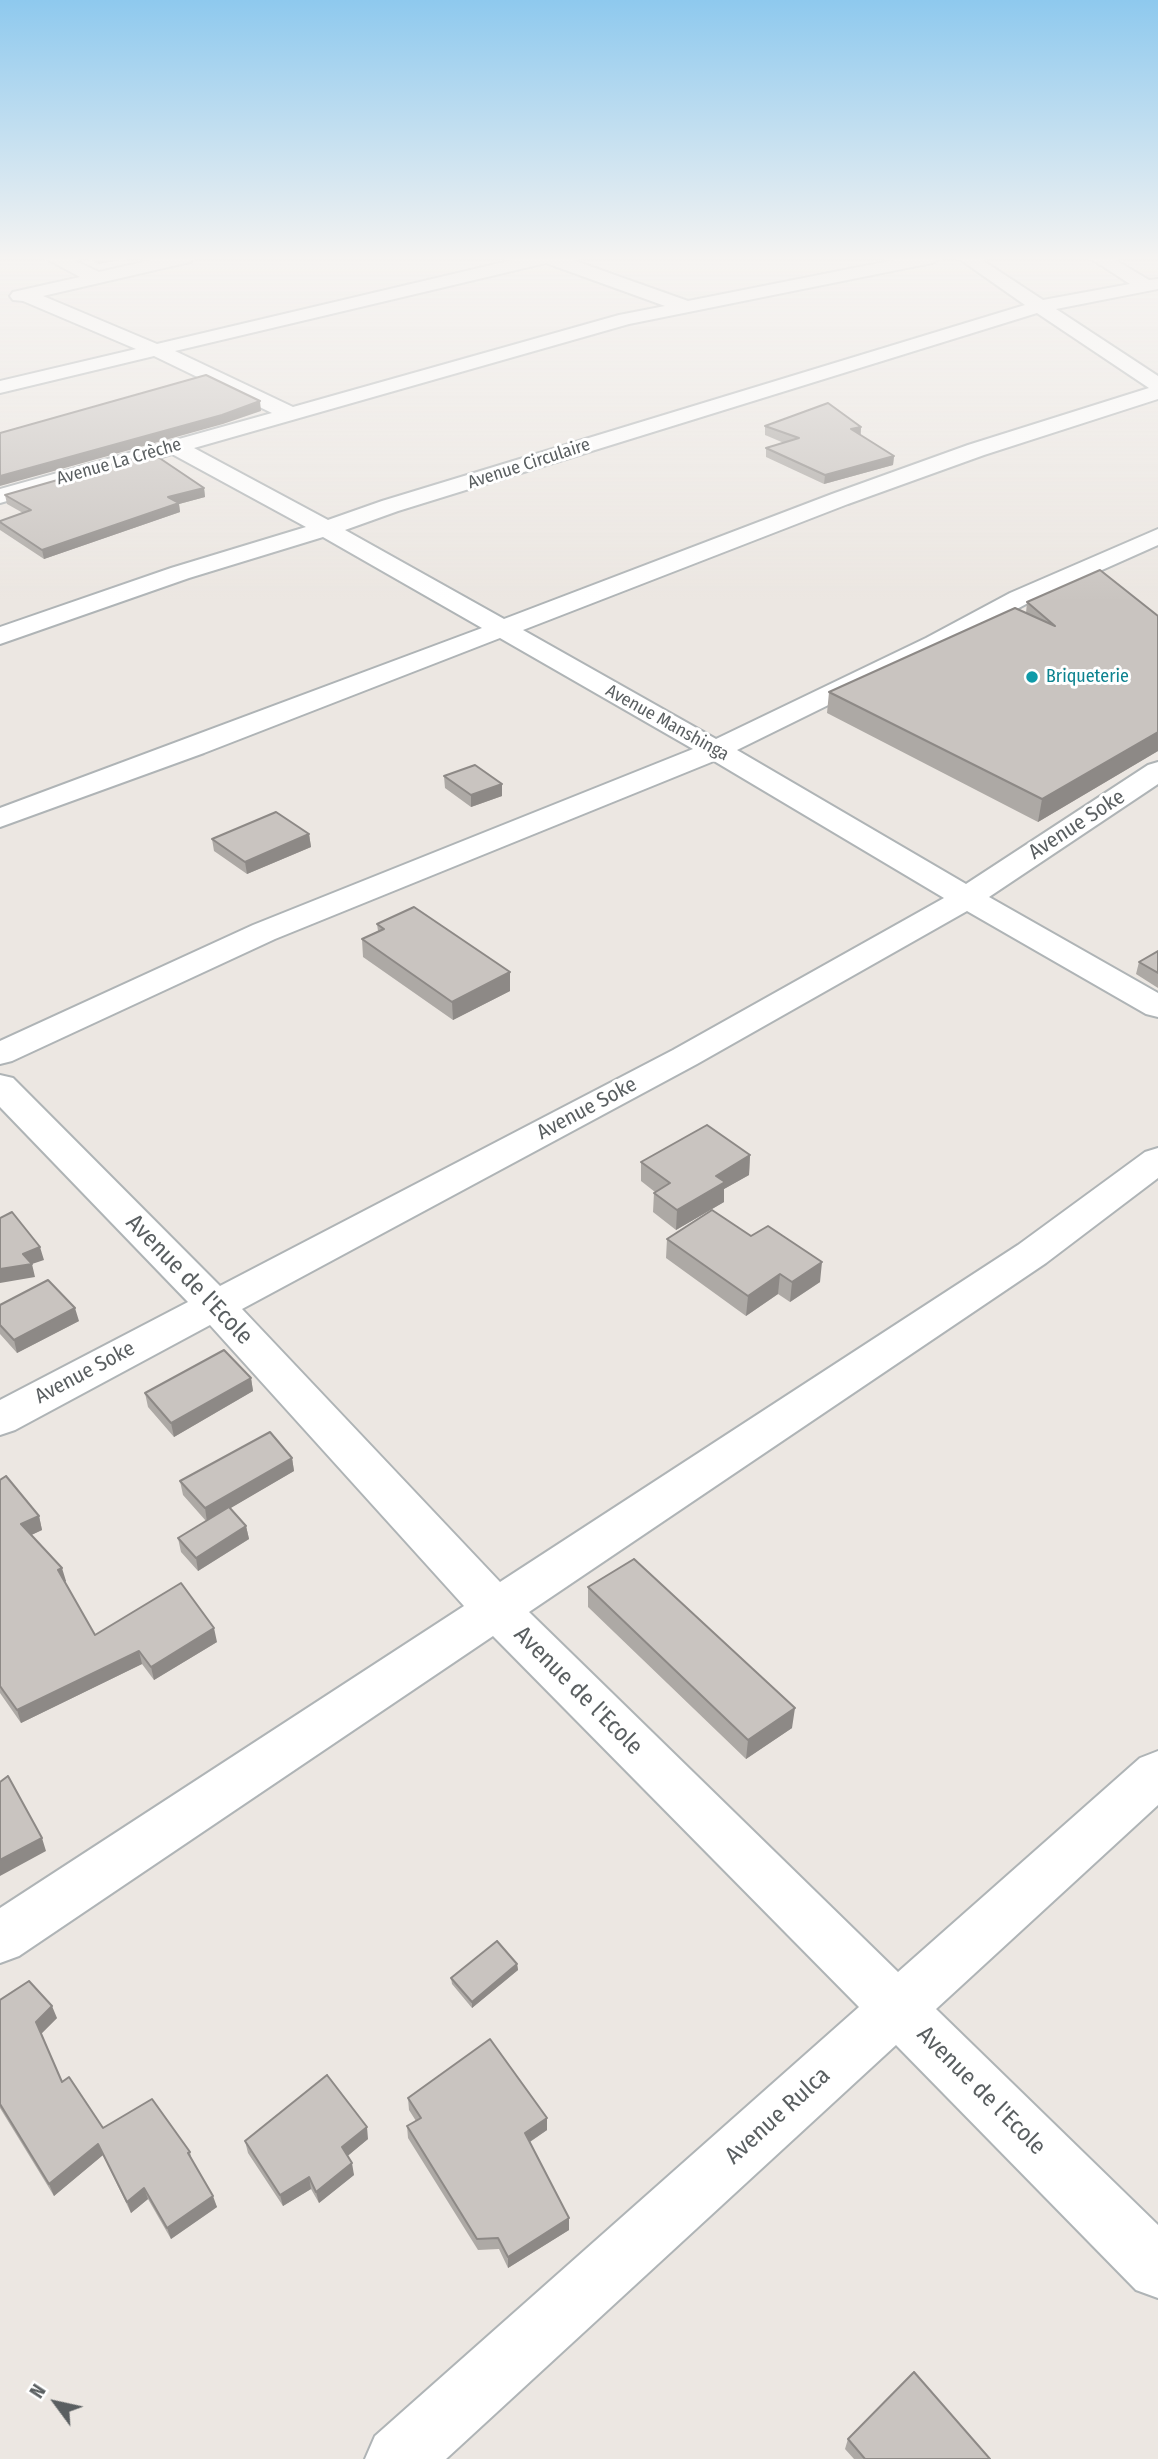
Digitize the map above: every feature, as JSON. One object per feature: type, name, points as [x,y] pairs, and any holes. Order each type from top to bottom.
[{"type":"street","points":[[0,387],[62,373]]},
{"type":"street","points":[[203,373],[289,413]]},
{"type":"street","name":"Avenue La Crèche","points":[[0,496],[432,373]]},
{"type":"street","name":"Avenue Circulaire","points":[[0,636],[180,573],[823,373]]},
{"type":"street","points":[[1140,373],[1158,385]]},
{"type":"street","points":[[0,818],[194,747],[888,481],[1158,392]]},
{"type":"street","name":"Avenue Manshinga","points":[[173,446],[235,477],[715,750],[1158,1007]]},
{"type":"street","points":[[0,1054],[264,932],[715,750],[935,643],[1019,598],[1158,536]]},
{"type":"street","name":"Avenue Soke","points":[[0,1419],[685,1058],[967,898],[1158,772]]},
{"type":"street","name":"Avenue de l'Ecole","points":[[7,1093],[214,1304],[495,1608],[1158,2268]]},
{"type":"street","points":[[0,1938],[1032,1254],[1158,1160]]},
{"type":"street","name":"Avenue Rulca","points":[[398,2459],[1158,1773]]},
{"type":"building","points":[[206,375],[260,401],[222,415],[0,476],[0,433]]},
{"type":"building","points":[[828,403],[861,427],[851,429],[894,456],[825,475],[766,448],[799,438],[765,426]]},
{"type":"building","points":[[152,453],[204,488],[168,497],[179,503],[42,550],[0,522],[31,510],[5,495]]},
{"type":"building","name":"Briqueterie","points":[[1100,570],[1158,616],[1158,732],[1042,799],[829,692],[1015,608],[1055,626],[1027,602]]},
{"type":"building","points":[[475,765],[502,784],[471,795],[444,776]]},
{"type":"building","points":[[276,812],[309,834],[245,862],[212,839]]},
{"type":"building","points":[[414,907],[510,972],[452,1002],[362,939],[384,929],[377,924]]},
{"type":"building","points":[[1158,951],[1158,973],[1139,962]]},
{"type":"building","points":[[707,1125],[750,1155],[716,1176],[725,1182],[677,1210],[654,1193],[670,1183],[641,1162]]},
{"type":"building","points":[[712,1210],[751,1236],[768,1226],[822,1262],[792,1282],[780,1274],[748,1296],[667,1239]]},
{"type":"building","points":[[12,1212],[40,1247],[23,1254],[32,1264],[0,1269],[0,1218]]},
{"type":"building","points":[[48,1280],[75,1308],[14,1340],[0,1325],[0,1305]]},
{"type":"building","points":[[224,1350],[251,1378],[171,1423],[145,1393]]},
{"type":"building","points":[[270,1432],[292,1458],[205,1508],[180,1481]]},
{"type":"building","points":[[6,1476],[39,1516],[21,1524],[62,1568],[58,1570],[95,1635],[181,1583],[214,1628],[151,1667],[139,1651],[17,1710],[0,1686],[0,1480]]},
{"type":"building","points":[[229,1507],[246,1526],[196,1558],[178,1538]]},
{"type":"building","points":[[634,1559],[795,1708],[748,1740],[588,1587]]},
{"type":"building","points":[[8,1776],[42,1838],[0,1860],[0,1782]]},
{"type":"building","points":[[497,1941],[517,1964],[472,2002],[451,1978]]},
{"type":"building","points":[[29,1981],[52,2006],[36,2022],[62,2082],[69,2077],[103,2128],[152,2099],[190,2152],[188,2153],[213,2196],[167,2228],[144,2188],[127,2202],[98,2144],[49,2184],[0,2104],[0,2000]]},
{"type":"building","points":[[490,2039],[547,2118],[525,2133],[569,2218],[508,2257],[498,2238],[477,2239],[407,2126],[421,2118],[408,2098]]},
{"type":"building","points":[[327,2075],[367,2127],[342,2147],[352,2163],[316,2192],[309,2177],[280,2195],[245,2141]]},
{"type":"building","points":[[914,2372],[990,2459],[865,2459],[848,2439]]},
{"type":"place","name":"Briqueterie","points":[[1032,677]]}]
